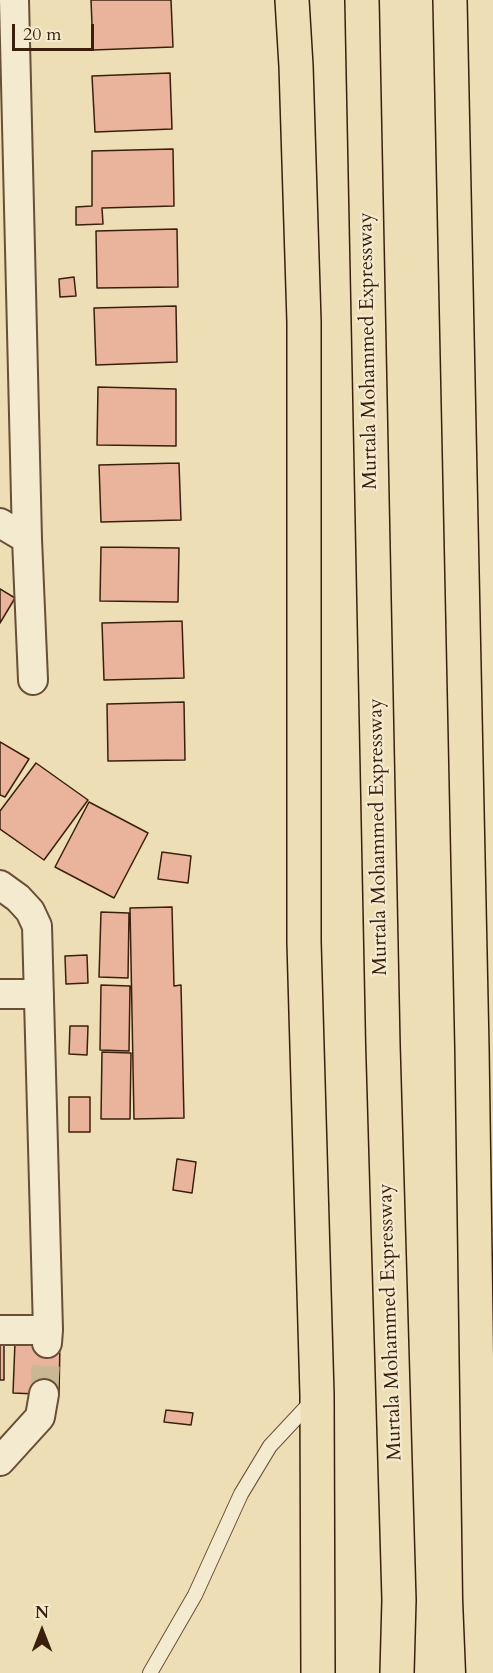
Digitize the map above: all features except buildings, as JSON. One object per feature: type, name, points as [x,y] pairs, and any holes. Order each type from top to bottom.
[{"type":"main road","points":[[292,0],[304,321],[304,942],[317,1395],[318,1673]]},
{"type":"main road","name":"Murtala Mohammed Expressway","points":[[362,0],[383,1033],[399,1600],[398,1673]]},
{"type":"main road","points":[[450,0],[483,1673]]},
{"type":"street","points":[[14,0],[27,539],[33,680]]},
{"type":"street","points":[[0,523],[27,539]]},
{"type":"street","points":[[0,885],[18,898],[30,911],[37,926],[47,1336],[0,1330]]},
{"type":"street","points":[[0,994],[39,994]]},
{"type":"street","points":[[0,1461],[40,1417],[44,1394]]},
{"type":"lane","points":[[150,1673],[195,1595],[241,1494],[264,1455],[317,1395]]},
{"type":"tunnel","points":[[44,1394],[47,1343]]}]
